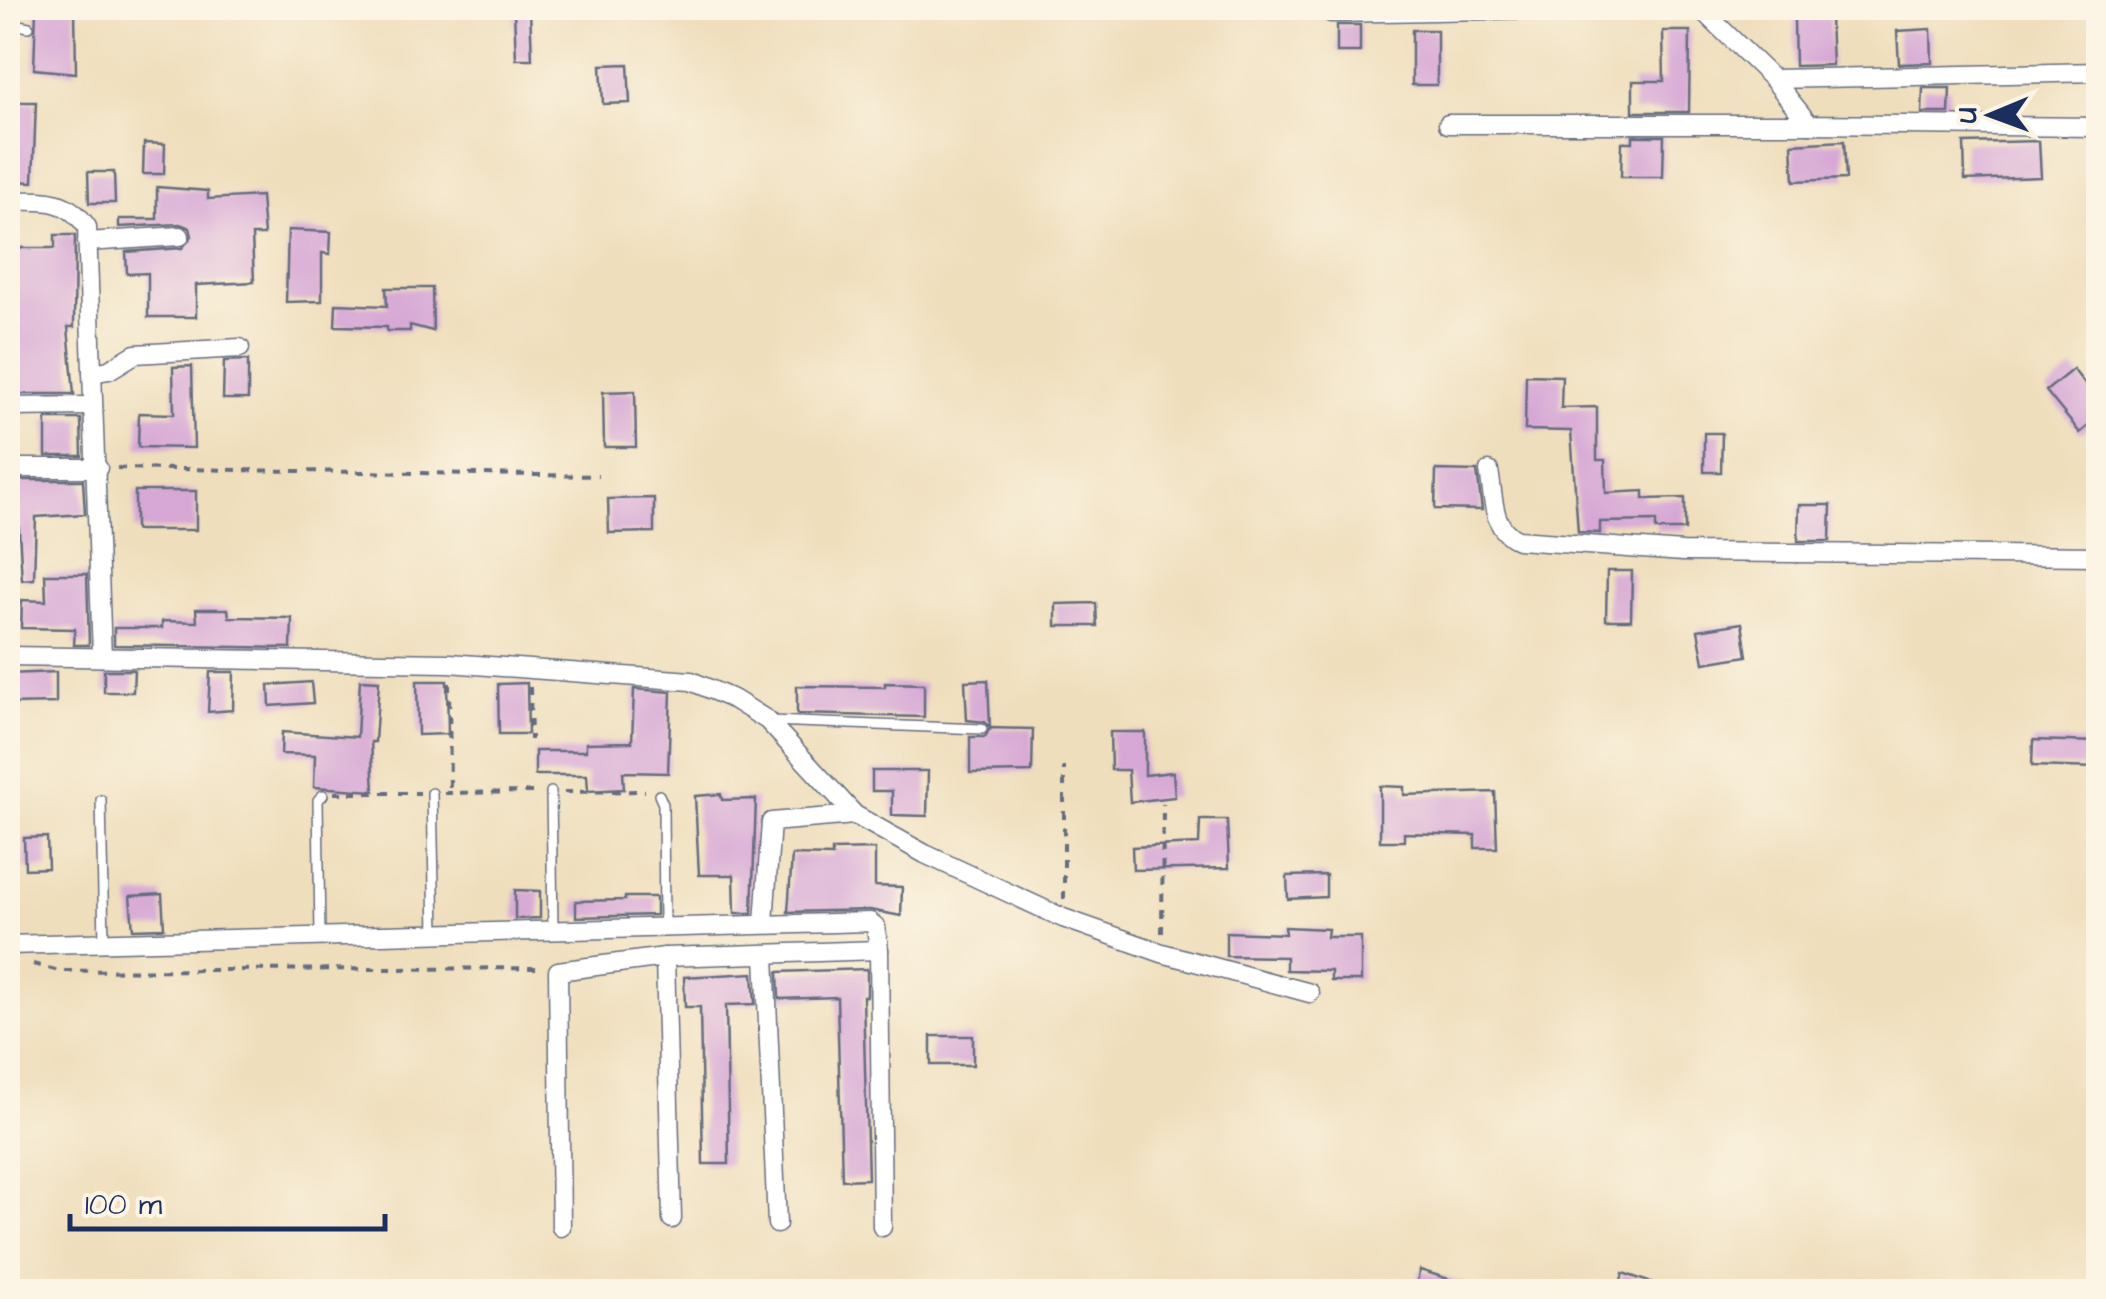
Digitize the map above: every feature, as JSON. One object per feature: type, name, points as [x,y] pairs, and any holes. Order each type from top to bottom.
[{"type":"street","points":[[1331,12],[1590,8]]},
{"type":"street","points":[[1693,8],[1703,11],[1773,79],[1809,124]]},
{"type":"street","points":[[1773,79],[2098,72]]},
{"type":"street","points":[[1448,124],[2098,127]]},
{"type":"street","points":[[8,201],[70,206],[87,226],[102,657]]},
{"type":"street","points":[[87,242],[180,236]]},
{"type":"street","points":[[92,372],[110,370],[135,354],[240,348]]},
{"type":"street","points":[[8,407],[93,406]]},
{"type":"street","points":[[12,468],[98,468]]},
{"type":"street","points":[[1490,471],[1498,523],[1506,535],[1518,540],[1683,552],[2098,556]]},
{"type":"street","points":[[8,656],[449,663],[691,680],[736,700],[767,720],[855,816],[925,854],[1064,918],[1162,953],[1310,993]]},
{"type":"street","points":[[764,923],[770,822],[782,818],[855,816]]},
{"type":"street","points":[[13,951],[104,942],[864,920],[876,927],[879,950],[882,1227]]},
{"type":"street","points":[[560,1227],[557,975],[561,968],[665,957],[879,950]]},
{"type":"street","points":[[764,956],[776,1224]]},
{"type":"street","points":[[665,957],[672,1219]]},
{"type":"lane","points":[[8,23],[29,27]]},
{"type":"lane","points":[[767,720],[982,729]]},
{"type":"lane","points":[[551,792],[553,930]]},
{"type":"lane","points":[[432,793],[435,933]]},
{"type":"lane","points":[[320,936],[318,800],[323,794]]},
{"type":"lane","points":[[659,795],[663,804],[664,926]]},
{"type":"lane","points":[[101,800],[104,942]]},
{"type":"path","points":[[98,468],[598,476]]},
{"type":"path","points":[[449,663],[450,793]]},
{"type":"path","points":[[529,667],[531,740]]},
{"type":"path","points":[[1064,767],[1064,918]]},
{"type":"path","points":[[323,794],[659,795]]},
{"type":"path","points":[[1162,953],[1163,804]]},
{"type":"path","points":[[13,951],[59,971],[561,968]]},
{"type":"building","points":[[36,8],[75,9],[76,73],[34,69]]},
{"type":"building","points":[[514,10],[530,10],[532,59],[516,59]]},
{"type":"building","points":[[1830,18],[1832,65],[1795,66],[1794,19]]},
{"type":"building","points":[[1337,25],[1360,25],[1360,52],[1337,52]]},
{"type":"building","points":[[1931,29],[1932,63],[1899,64],[1897,31]]},
{"type":"building","points":[[1412,30],[1437,30],[1437,85],[1412,85]]},
{"type":"building","points":[[1663,31],[1690,31],[1689,112],[1633,112],[1633,81],[1664,81]]},
{"type":"building","points":[[628,64],[630,103],[603,104],[601,65]]},
{"type":"building","points":[[1923,88],[1950,88],[1949,113],[1922,113]]},
{"type":"building","points":[[14,102],[36,102],[33,182],[12,181]]},
{"type":"building","points":[[1633,136],[1664,136],[1663,177],[1621,177],[1622,142],[1633,142]]},
{"type":"building","points":[[1844,141],[1846,179],[1794,181],[1792,144]]},
{"type":"building","points":[[2039,141],[2041,177],[1965,180],[1964,143]]},
{"type":"building","points":[[144,143],[165,144],[164,174],[143,174]]},
{"type":"building","points":[[88,172],[114,172],[115,203],[89,203]]},
{"type":"building","points":[[157,187],[208,191],[208,199],[261,196],[264,235],[252,235],[254,282],[196,285],[196,317],[148,317],[148,273],[127,274],[126,252],[182,248],[192,236],[190,228],[180,224],[119,227],[119,219],[157,219]]},
{"type":"building","points":[[288,230],[331,232],[330,254],[322,253],[322,301],[286,302]]},
{"type":"building","points":[[55,235],[75,235],[74,327],[68,327],[74,394],[19,394],[19,328],[8,328],[8,248],[55,248]]},
{"type":"building","points":[[386,288],[432,288],[433,331],[410,325],[410,331],[335,326],[336,304],[387,306]]},
{"type":"building","points":[[248,360],[248,399],[223,399],[224,361]]},
{"type":"building","points":[[192,366],[194,448],[138,447],[139,413],[174,414],[173,367]]},
{"type":"building","points":[[2073,369],[2098,401],[2098,418],[2080,433],[2046,391]]},
{"type":"building","points":[[1526,375],[1562,376],[1561,408],[1597,407],[1597,460],[1605,460],[1606,493],[1644,491],[1644,499],[1685,498],[1685,530],[1656,530],[1656,521],[1600,522],[1600,533],[1578,532],[1571,431],[1525,430]]},
{"type":"building","points":[[635,391],[636,447],[604,447],[603,392]]},
{"type":"building","points":[[46,419],[81,419],[82,456],[46,456]]},
{"type":"building","points":[[1704,433],[1722,433],[1721,472],[1704,472]]},
{"type":"building","points":[[1436,470],[1477,471],[1482,510],[1435,509]]},
{"type":"building","points":[[16,480],[83,480],[85,514],[36,517],[34,579],[22,580]]},
{"type":"building","points":[[135,491],[196,491],[196,530],[135,530]]},
{"type":"building","points":[[654,498],[654,532],[609,533],[608,499]]},
{"type":"building","points":[[1799,505],[1831,505],[1830,541],[1798,541]]},
{"type":"building","points":[[1607,571],[1632,571],[1631,620],[1606,620]]},
{"type":"building","points":[[45,574],[87,574],[89,645],[74,645],[75,629],[21,628],[22,600],[46,601]]},
{"type":"building","points":[[1096,603],[1097,626],[1056,626],[1056,604]]},
{"type":"building","points":[[196,609],[228,609],[229,617],[292,618],[291,648],[114,645],[114,628],[162,628],[162,621],[197,622]]},
{"type":"building","points":[[1742,623],[1747,656],[1704,663],[1698,630]]},
{"type":"building","points":[[104,670],[134,670],[133,692],[104,692]]},
{"type":"building","points":[[56,672],[56,703],[8,704],[8,674]]},
{"type":"building","points":[[210,672],[234,672],[233,710],[208,712]]},
{"type":"building","points":[[360,680],[379,681],[375,742],[371,742],[374,791],[314,787],[315,755],[281,754],[282,732],[357,737]]},
{"type":"building","points":[[988,680],[990,728],[985,722],[967,720],[965,681]]},
{"type":"building","points":[[417,681],[447,681],[448,734],[418,735]]},
{"type":"building","points":[[311,682],[313,703],[270,706],[269,685]]},
{"type":"building","points":[[527,683],[528,734],[499,734],[498,684]]},
{"type":"building","points":[[885,683],[924,684],[924,717],[797,714],[797,686],[885,687]]},
{"type":"building","points":[[634,689],[671,692],[668,773],[623,772],[624,789],[588,791],[587,775],[535,775],[535,751],[586,751],[586,743],[632,742]]},
{"type":"building","points":[[990,728],[1033,729],[1032,772],[970,773],[970,737],[985,737]]},
{"type":"building","points":[[1110,732],[1145,732],[1145,775],[1173,772],[1175,797],[1130,802],[1128,770],[1111,770]]},
{"type":"building","points":[[2033,740],[2098,742],[2098,768],[2032,766]]},
{"type":"building","points":[[872,771],[928,771],[927,816],[892,815],[892,791],[872,791]]},
{"type":"building","points":[[1380,786],[1404,787],[1404,795],[1495,792],[1497,848],[1475,848],[1475,835],[1404,833],[1404,841],[1380,841]]},
{"type":"building","points":[[721,794],[722,800],[756,799],[752,913],[735,913],[734,875],[699,875],[695,796]]},
{"type":"building","points":[[1200,820],[1227,820],[1229,868],[1133,870],[1132,847],[1199,844]]},
{"type":"building","points":[[47,837],[48,868],[25,869],[24,838]]},
{"type":"building","points":[[875,849],[875,886],[902,887],[901,916],[870,910],[788,912],[792,855],[832,856],[832,850]]},
{"type":"building","points":[[1326,875],[1326,897],[1288,899],[1287,876]]},
{"type":"building","points":[[515,890],[540,891],[540,918],[515,919]]},
{"type":"building","points":[[162,894],[164,928],[133,929],[130,896]]},
{"type":"building","points":[[656,897],[656,915],[576,917],[576,901]]},
{"type":"building","points":[[1285,927],[1328,929],[1327,937],[1361,937],[1361,981],[1331,981],[1331,971],[1286,970],[1286,957],[1226,956],[1226,932],[1285,934]]},
{"type":"building","points":[[867,969],[867,996],[863,996],[868,1179],[842,1180],[837,997],[779,999],[778,972]]},
{"type":"building","points":[[753,973],[755,1004],[726,1005],[729,1164],[703,1164],[700,1007],[685,1007],[684,977]]},
{"type":"building","points":[[931,1036],[973,1036],[973,1065],[931,1065]]},
{"type":"building","points":[[1420,1270],[1477,1288],[1477,1292],[1414,1292]]},
{"type":"building","points":[[1623,1273],[1669,1289],[1668,1292],[1618,1292]]}]
